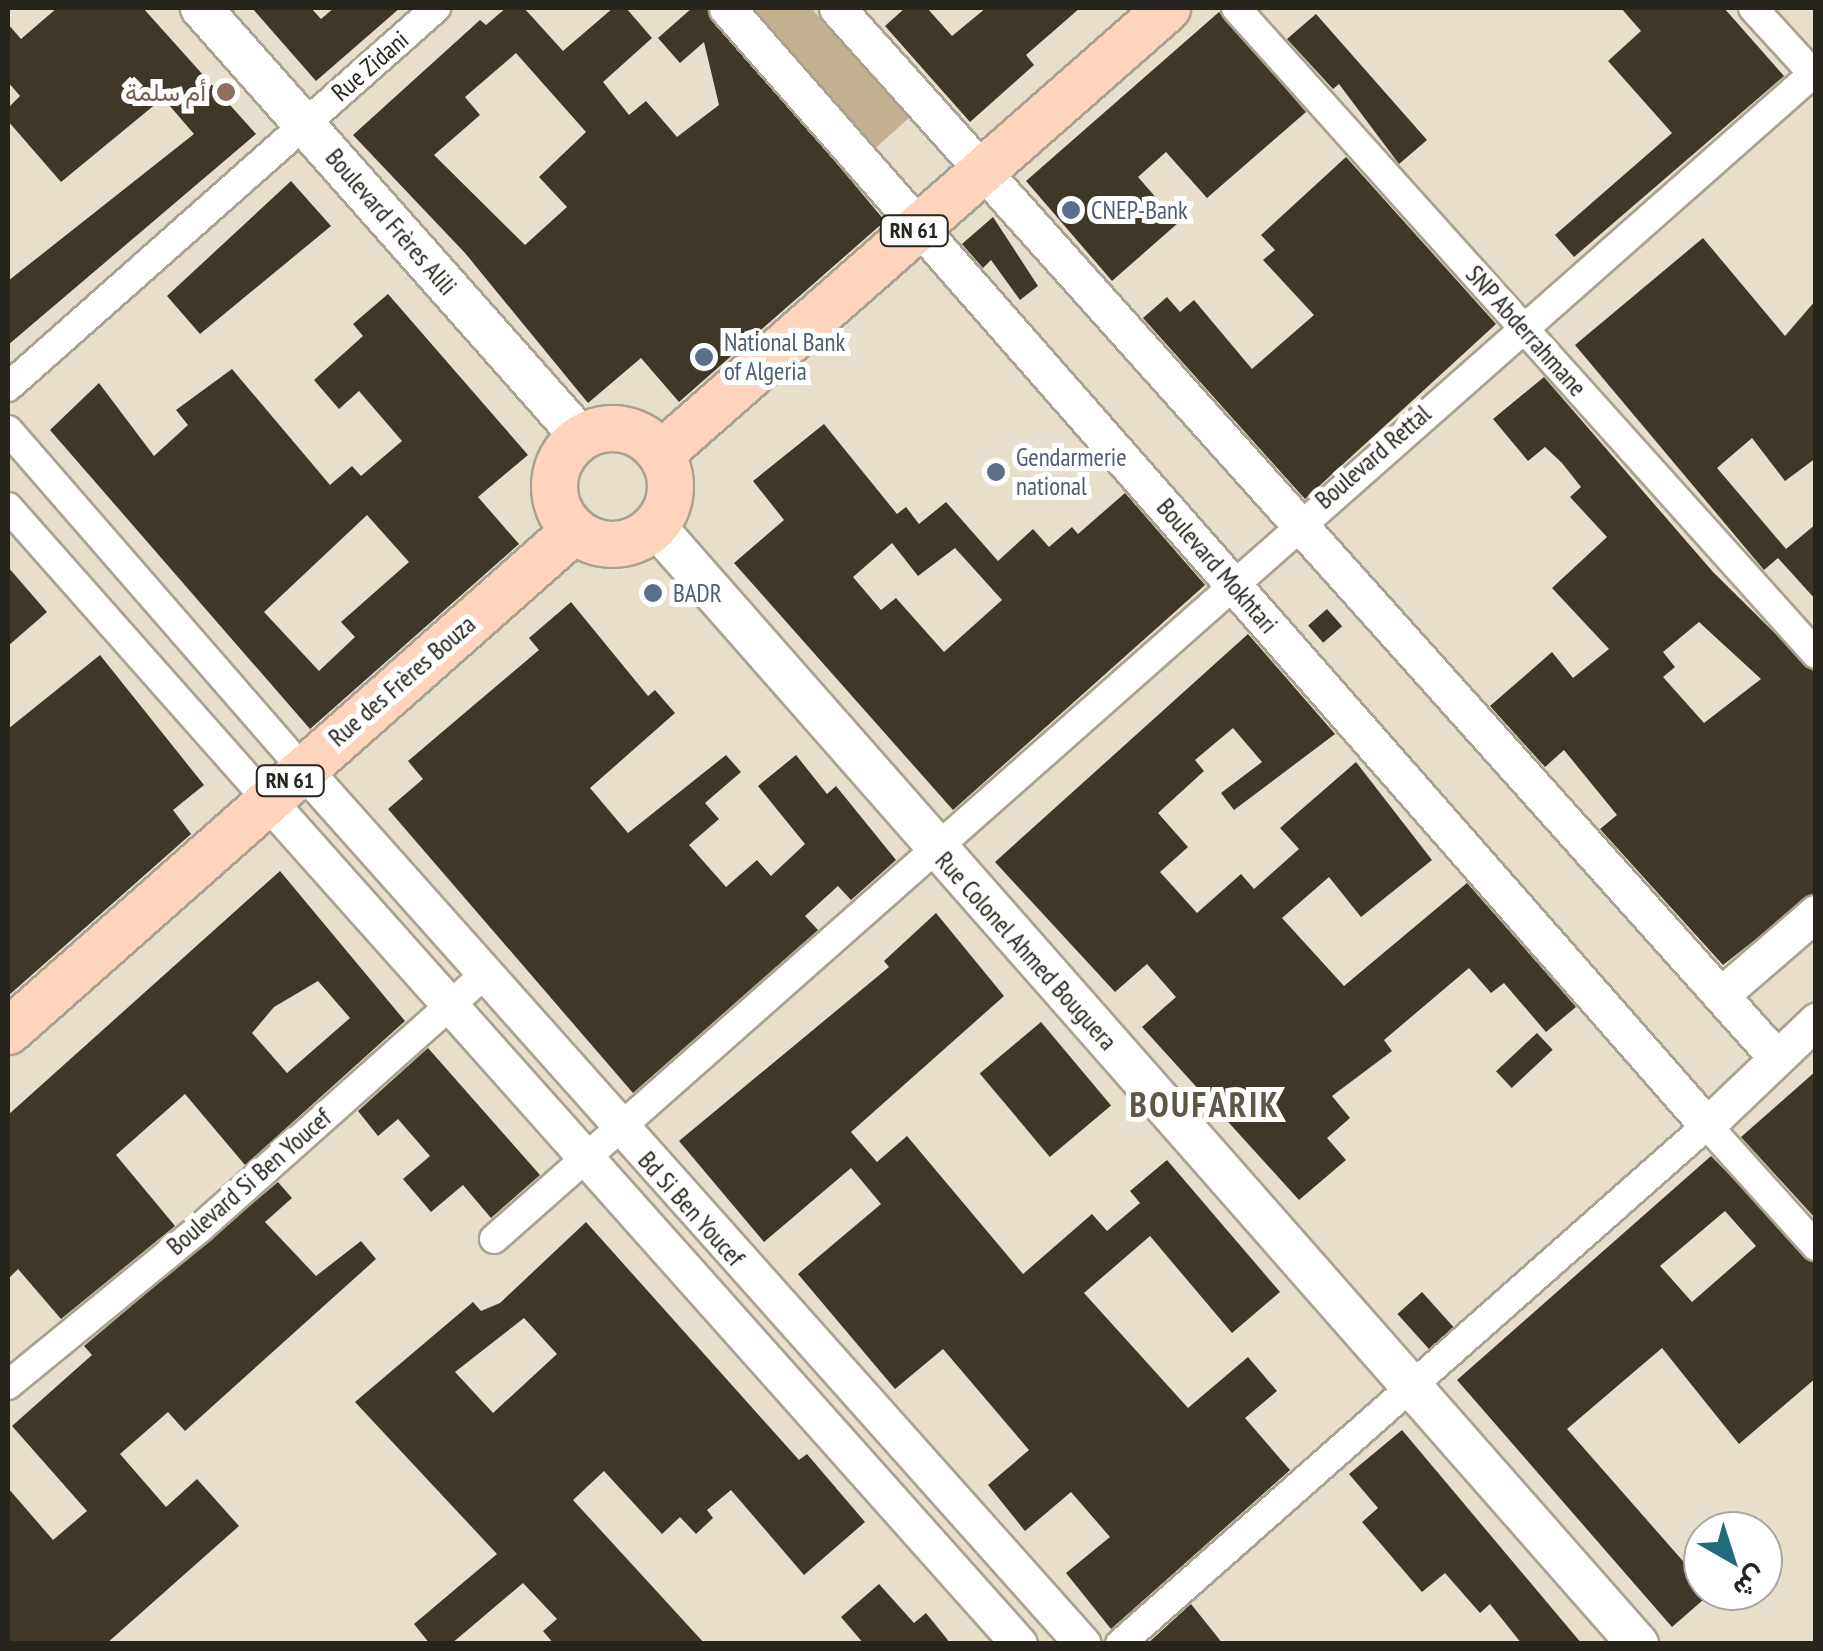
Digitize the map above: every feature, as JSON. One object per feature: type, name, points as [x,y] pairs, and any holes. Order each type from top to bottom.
[{"type":"main road","name":"Boulevard Frères Alili","points":[[201,8],[581,437]]},
{"type":"main road","name":"RN 61","points":[[660,453],[1167,8]]},
{"type":"main road","points":[[615,428],[660,453],[671,490],[656,526],[606,545],[573,530],[560,514],[555,471],[581,437],[615,428]]},
{"type":"main road","name":"Rue Colonel Ahmed Bouguera","points":[[656,526],[934,848],[1638,1644]]},
{"type":"main road","name":"Rue des Frères Bouza","points":[[8,1031],[573,530]]},
{"type":"street","name":"Rue Zidani","points":[[8,387],[436,8]]},
{"type":"street","name":"Boulevard Mokhtari","points":[[727,8],[1707,1125]]},
{"type":"street","points":[[837,8],[1776,1057]]},
{"type":"street","name":"SNP Abderrahmane","points":[[1236,8],[1816,654]]},
{"type":"street","points":[[1754,8],[1815,74]]},
{"type":"street","name":"Boulevard Rettal","points":[[494,1238],[1297,523],[1815,74]]},
{"type":"street","points":[[8,430],[303,770]]},
{"type":"street","points":[[8,506],[268,801]]},
{"type":"street","name":"Bd Si Ben Youcef","points":[[303,770],[618,1128],[1083,1644]]},
{"type":"street","name":"Bd Si Ben Youcef","points":[[268,801],[1019,1644]]},
{"type":"street","points":[[1722,994],[1816,913]]},
{"type":"street","name":"Boulevard Si Ben Youcef","points":[[8,1385],[200,1228],[485,974]]},
{"type":"street","points":[[1120,1644],[1414,1389],[1707,1125],[1816,1021]]},
{"type":"street","points":[[1707,1125],[1816,1246]]},
{"type":"street","points":[[895,1504],[929,1475]]},
{"type":"shaded area","points":[[745,8],[811,8],[909,118],[872,151]]},
{"type":"building","points":[[57,8],[143,8],[256,134],[8,345],[8,281],[194,134],[163,98],[61,182],[8,121],[8,108],[20,96],[8,82],[8,24],[21,39]]},
{"type":"building","points":[[252,8],[311,8],[321,19],[334,8],[400,8],[316,81]]},
{"type":"building","points":[[506,8],[524,8],[563,51],[613,8],[626,8],[652,38],[603,82],[629,115],[646,101],[677,137],[719,105],[704,42],[680,63],[658,38],[692,8],[706,8],[885,221],[679,402],[641,358],[588,403],[465,253],[353,135],[480,20],[486,25]],"holes":[[[516,53],[586,132],[539,177],[567,207],[525,245],[434,155],[480,115],[465,97]]]},
{"type":"building","points":[[905,8],[927,8],[952,36],[986,8],[1080,8],[1026,55],[1034,65],[970,122],[885,26]]},
{"type":"building","points":[[1621,8],[1724,8],[1784,76],[1574,257],[1555,235],[1672,133],[1608,61],[1641,31]]},
{"type":"building","points":[[1219,12],[1306,112],[1207,198],[1166,152],[1138,177],[1178,223],[1112,281],[1026,181]]},
{"type":"building","points":[[1316,14],[1427,140],[1399,164],[1339,84],[1333,89],[1287,39]]},
{"type":"building","points":[[1346,157],[1496,324],[1305,499],[1143,318],[1167,297],[1180,312],[1194,300],[1252,369],[1314,315],[1263,260],[1275,250],[1261,235]]},
{"type":"building","points":[[291,181],[331,226],[200,334],[167,296]]},
{"type":"building","points":[[993,217],[1038,286],[1020,300],[991,260],[983,268],[962,244]]},
{"type":"building","points":[[1703,238],[1785,336],[1816,300],[1816,458],[1785,481],[1752,438],[1717,468],[1786,549],[1816,524],[1816,600],[1778,558],[1764,570],[1575,345]]},
{"type":"building","points":[[388,294],[528,455],[478,497],[519,544],[310,729],[50,430],[99,383],[154,456],[188,425],[176,410],[232,369],[330,485],[352,466],[361,476],[402,441],[359,391],[339,409],[314,380],[363,336],[353,324]],"holes":[[[367,515],[409,562],[341,622],[355,637],[319,671],[264,612]]]},
{"type":"building","points":[[1544,377],[1713,572],[1816,674],[1816,892],[1723,965],[1600,829],[1617,815],[1564,750],[1545,767],[1490,706],[1552,652],[1573,678],[1609,649],[1552,588],[1607,537],[1570,497],[1581,487],[1562,463],[1545,447],[1528,461],[1493,419]],"holes":[[[1699,622],[1761,679],[1704,723],[1663,677],[1675,667],[1663,652]]]},
{"type":"building","points":[[824,424],[897,514],[906,507],[919,524],[946,502],[998,561],[1033,529],[1049,547],[1072,527],[1078,534],[1125,493],[1205,585],[953,810],[734,563],[784,520],[753,481]],"holes":[[[892,543],[918,576],[955,548],[1002,600],[944,652],[896,598],[881,610],[853,577]]]},
{"type":"building","points":[[8,567],[47,612],[8,646]]},
{"type":"building","points":[[571,602],[648,696],[655,690],[675,713],[590,788],[628,833],[726,755],[741,772],[705,803],[719,819],[689,845],[726,887],[757,860],[771,876],[805,844],[758,786],[796,755],[827,794],[836,786],[896,860],[851,900],[838,886],[805,916],[818,930],[633,1093],[388,809],[423,779],[408,761],[539,650],[529,638]]},
{"type":"building","points":[[1327,609],[1342,626],[1323,643],[1308,625]]},
{"type":"building","points":[[1248,634],[1335,734],[1234,810],[1221,793],[1262,762],[1233,728],[1195,760],[1204,771],[1158,813],[1188,847],[1160,872],[1197,913],[1241,874],[1254,889],[1299,849],[1280,828],[1356,762],[1432,860],[1361,917],[1329,877],[1282,918],[1344,986],[1467,883],[1576,1007],[1546,1032],[1504,983],[1491,993],[1469,968],[1384,1040],[1392,1051],[1332,1096],[1350,1118],[1327,1138],[1346,1160],[1299,1200],[1142,1027],[1176,997],[1147,964],[1115,992],[995,862]]},
{"type":"building","points":[[100,655],[204,785],[173,810],[191,834],[8,996],[8,729]]},
{"type":"building","points":[[280,871],[405,1021],[245,1165],[185,1094],[116,1155],[175,1226],[61,1319],[18,1269],[8,1279],[8,1115]],"holes":[[[318,981],[350,1018],[287,1073],[252,1033],[274,1007]]]},
{"type":"building","points":[[936,913],[1004,996],[851,1132],[877,1162],[907,1136],[1023,1274],[1092,1214],[1107,1231],[1140,1203],[1130,1191],[1167,1160],[1280,1292],[1232,1333],[1150,1236],[1084,1293],[1188,1408],[1248,1357],[1277,1391],[1245,1418],[1290,1470],[1111,1629],[1066,1573],[1110,1537],[1071,1492],[1025,1531],[988,1485],[1029,1450],[943,1349],[895,1389],[798,1274],[881,1204],[851,1168],[764,1242],[679,1141],[889,967],[884,961]]},
{"type":"building","points":[[1041,1022],[1111,1105],[1050,1157],[980,1073]]},
{"type":"building","points":[[1537,1033],[1553,1050],[1512,1088],[1496,1071]]},
{"type":"building","points":[[428,1048],[540,1175],[491,1218],[463,1185],[431,1212],[403,1179],[430,1156],[398,1119],[378,1136],[358,1111]]},
{"type":"building","points":[[1816,1071],[1816,1219],[1741,1137]]},
{"type":"building","points":[[1711,1156],[1816,1263],[1816,1378],[1739,1444],[1662,1348],[1567,1429],[1683,1561],[1683,1611],[1690,1611],[1672,1627],[1457,1380]],"holes":[[[1725,1211],[1756,1246],[1692,1302],[1660,1266]]]},
{"type":"building","points":[[278,1182],[292,1198],[265,1222],[316,1276],[361,1241],[376,1259],[185,1431],[168,1412],[120,1454],[166,1507],[197,1479],[239,1526],[106,1644],[8,1644],[8,1488],[53,1540],[87,1511],[12,1426],[92,1355],[84,1346]]},
{"type":"building","points":[[586,1222],[799,1460],[807,1454],[865,1522],[804,1575],[731,1490],[707,1510],[713,1518],[696,1534],[680,1517],[662,1534],[604,1471],[573,1500],[705,1644],[554,1644],[543,1631],[557,1619],[523,1583],[451,1644],[430,1644],[414,1624],[497,1554],[355,1402],[473,1302],[481,1311],[500,1303]],"holes":[[[524,1318],[557,1354],[493,1413],[455,1372]]]},
{"type":"building","points":[[1422,1292],[1453,1327],[1429,1349],[1397,1314]]},
{"type":"building","points":[[1402,1430],[1582,1644],[1522,1644],[1490,1604],[1480,1613],[1445,1573],[1422,1592],[1362,1522],[1378,1508],[1349,1474]]},
{"type":"building","points":[[879,1584],[914,1623],[926,1613],[951,1644],[864,1644],[841,1617]]},
{"type":"building","points":[[1191,1604],[1223,1644],[1147,1644]]},
{"type":"place","name":"أم سلمة","points":[[226,92]]},
{"type":"place","name":"CNEP-Bank","points":[[1071,210]]},
{"type":"place","name":"National Bank of Algeria","points":[[704,357]]},
{"type":"place","name":"Gendarmerie national","points":[[996,472]]},
{"type":"place","name":"BADR","points":[[653,593]]},
{"type":"district","name":"BOUFARIK","points":[[1205,1104]]}]
